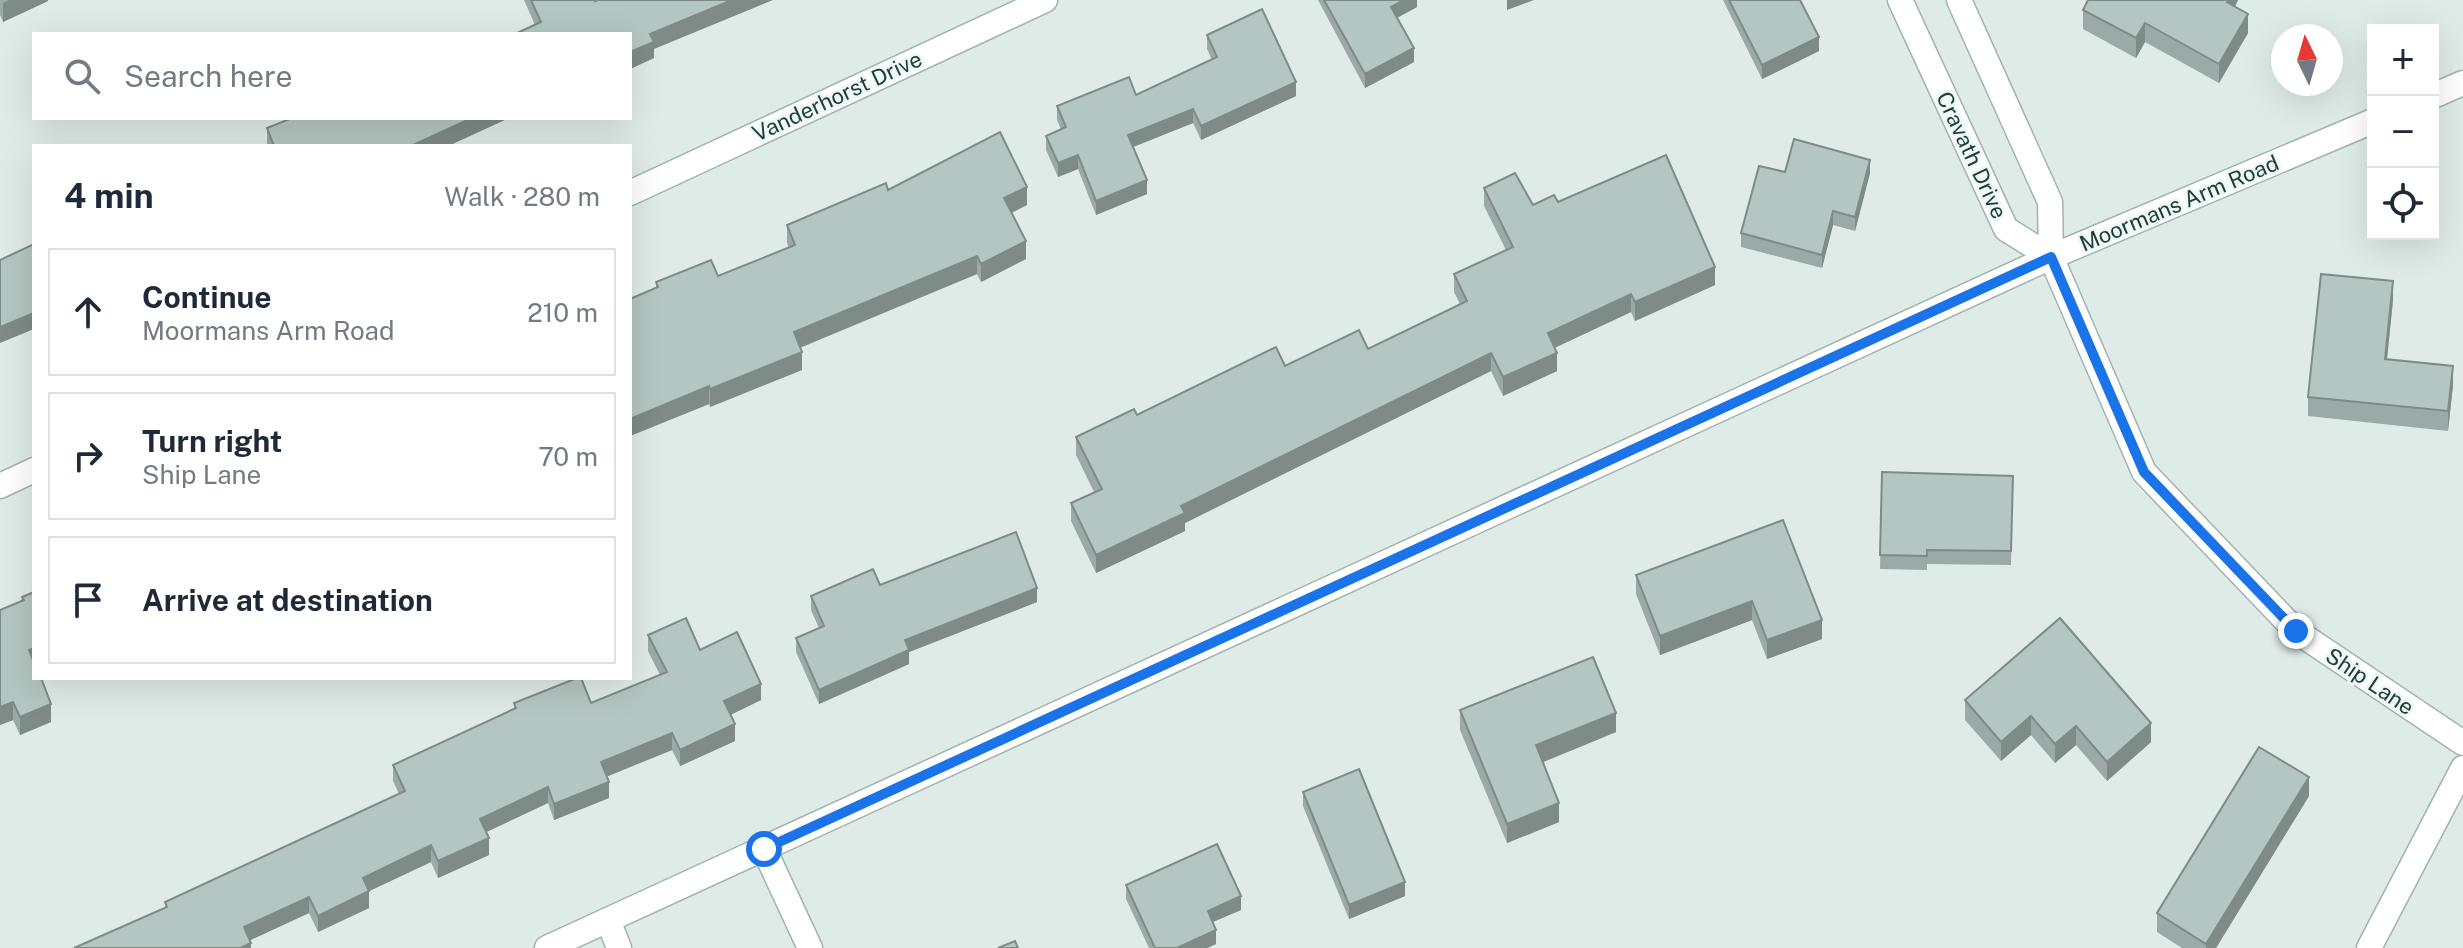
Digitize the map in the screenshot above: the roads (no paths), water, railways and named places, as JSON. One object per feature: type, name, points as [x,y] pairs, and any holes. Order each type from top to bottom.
[{"type":"street","name":"Vanderhorst Drive","points":[[632,192],[1045,0]]},
{"type":"street","name":"Cravath Drive","points":[[1900,0],[2006,229],[2051,257]]},
{"type":"street","points":[[1959,0],[2050,202],[2051,257]]},
{"type":"street","points":[[2439,93],[2463,83]]},
{"type":"street","name":"Moormans Arm Road","points":[[547,948],[2051,257],[2367,124]]},
{"type":"street","name":"Ship Lane","points":[[2051,257],[2144,472],[2296,631],[2463,743]]},
{"type":"street","points":[[0,486],[32,471]]},
{"type":"street","points":[[2369,948],[2463,768]]},
{"type":"street","points":[[764,849],[810,948]]},
{"type":"street","points":[[608,920],[619,948]]}]
